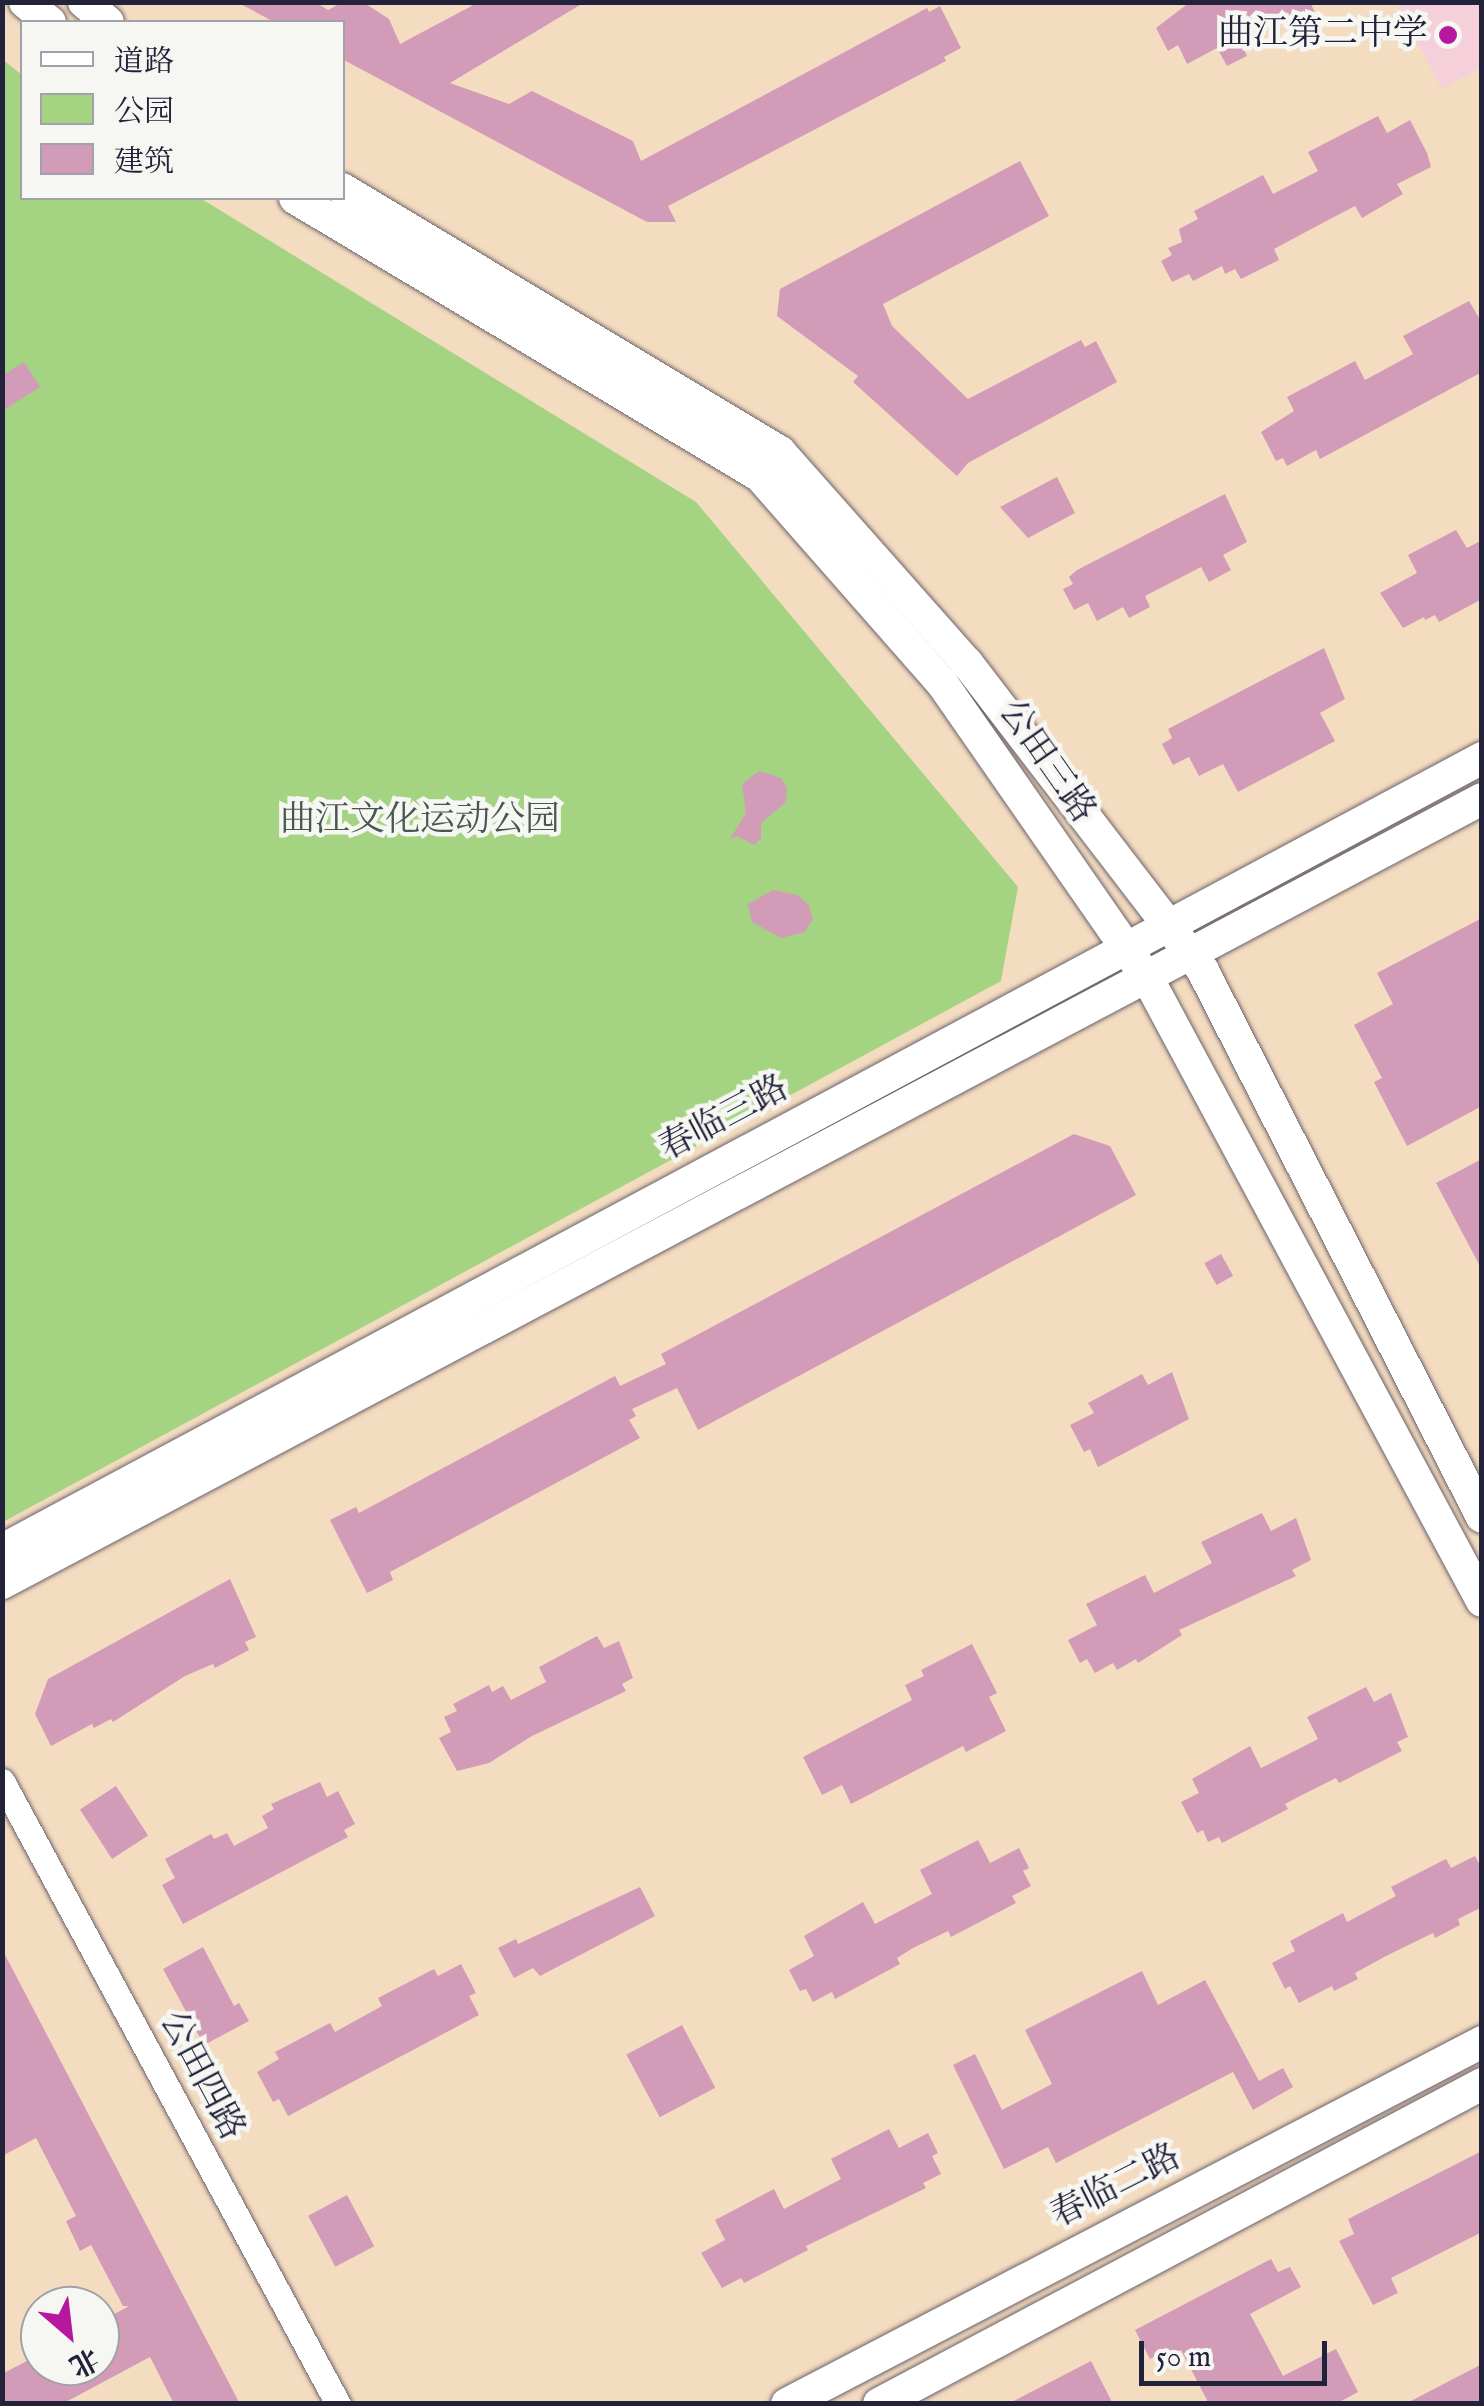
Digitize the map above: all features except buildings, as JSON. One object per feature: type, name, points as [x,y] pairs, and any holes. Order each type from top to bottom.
[{"type":"street","points":[[25,2],[48,20]]},
{"type":"street","points":[[84,2],[106,20]]},
{"type":"street","name":"公田三路","points":[[345,191],[780,452],[967,664],[1192,956],[1482,1517]]},
{"type":"street","name":"公田三路","points":[[298,200],[760,476],[942,683],[1148,979],[1482,1601]]},
{"type":"street","name":"春临三路","points":[[2,1550],[1482,758]]},
{"type":"street","points":[[2,1583],[1482,800]]},
{"type":"street","name":"公田四路","points":[[2,1782],[338,2404]]},
{"type":"street","name":"春临二路","points":[[787,2404],[1482,2042]]},
{"type":"street","points":[[879,2404],[1482,2084]]},
{"type":"shaded area","name":"曲江第二中学","points":[[1397,3],[1481,3],[1481,67],[1442,89]]},
{"type":"green space","name":"曲江文化运动公园","points":[[2,59],[20,73],[20,200],[203,200],[696,502],[1018,887],[1001,981],[3,1522]]},
{"type":"place","name":"曲江第二中学","points":[[1448,35]]}]
